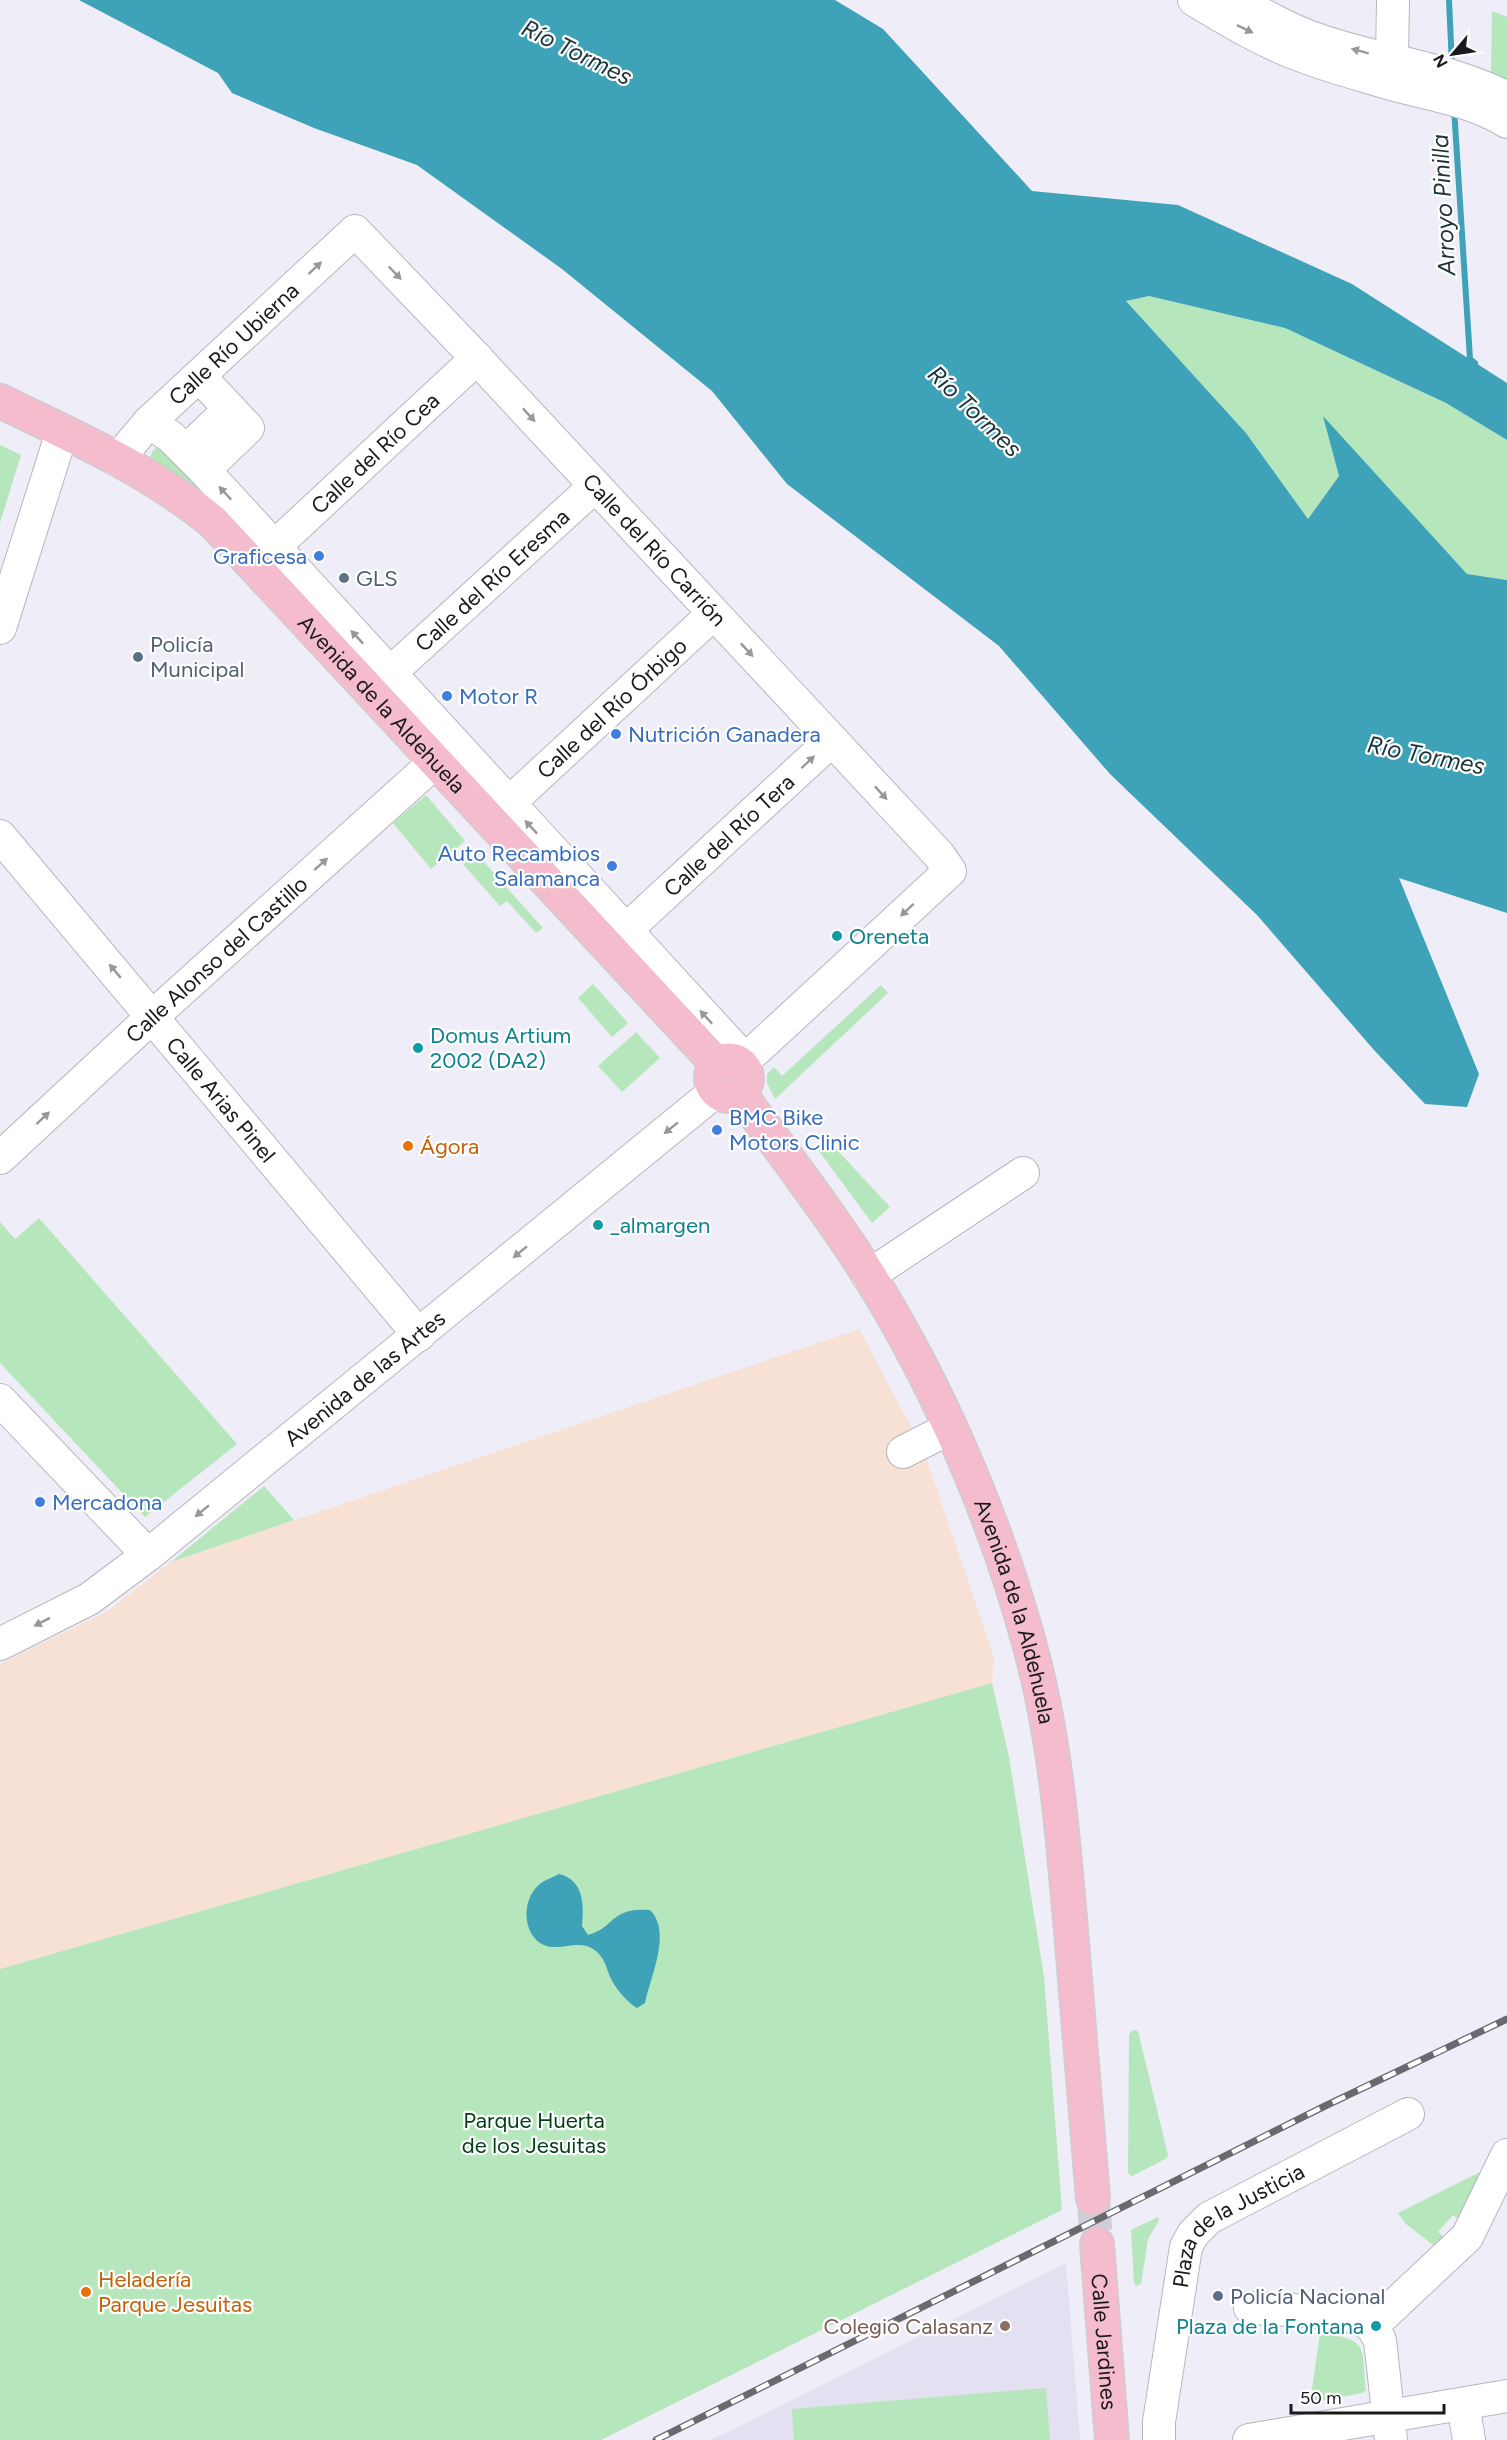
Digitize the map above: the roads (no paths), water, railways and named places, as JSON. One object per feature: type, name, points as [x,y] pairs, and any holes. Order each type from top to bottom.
[{"type":"main road","name":"Avenida de la Aldehuela","points":[[0,401],[181,495],[212,521],[435,762],[731,1074],[868,1276],[905,1340],[950,1428],[1005,1563],[1032,1653],[1048,1726],[1065,1857],[1093,2199]]},
{"type":"main road","name":"Calle Jardines","points":[[1097,2244],[1112,2440]]},
{"type":"street","points":[[1194,0],[1226,19],[1303,57],[1390,71],[1507,98]]},
{"type":"street","points":[[1237,0],[1390,71]]},
{"type":"street","points":[[1390,71],[1393,0]]},
{"type":"street","points":[[1453,87],[1507,122]]},
{"type":"street","name":"Calle del Río Carrión","points":[[354,231],[477,358],[939,855],[950,871]]},
{"type":"street","name":"Calle Río Ubierna","points":[[117,460],[149,422],[354,231]]},
{"type":"street","name":"Calle del Río Cea","points":[[274,547],[477,358]]},
{"type":"street","points":[[195,461],[248,428],[199,376]]},
{"type":"street","name":"Avenida de la Aldehuela","points":[[149,422],[171,437],[195,461],[626,930],[731,1074]]},
{"type":"street","points":[[0,628],[6,587],[62,432]]},
{"type":"street","name":"Calle del Río Eresma","points":[[390,673],[595,486]]},
{"type":"street","name":"Calle del Río Órbigo","points":[[509,803],[713,614]]},
{"type":"street","name":"Calle del Río Tera","points":[[626,930],[832,740]]},
{"type":"street","name":"Calle Alonso del Castillo","points":[[0,1158],[153,1016],[435,762]]},
{"type":"street","name":"Calle Arias Pinel","points":[[0,836],[419,1335]]},
{"type":"street","name":"Avenida de las Artes","points":[[0,1644],[89,1599],[148,1555],[419,1335],[731,1074],[950,871]]},
{"type":"street","points":[[868,1276],[1023,1173]]},
{"type":"street","points":[[0,1400],[148,1555]]},
{"type":"street","points":[[903,1452],[950,1428]]},
{"type":"street","name":"Plaza de la Justicia","points":[[1159,2440],[1159,2422],[1186,2247],[1193,2234],[1209,2218],[1408,2114]]},
{"type":"street","points":[[1372,2326],[1467,2237],[1507,2155]]},
{"type":"street","points":[[1250,2308],[1314,2312],[1357,2318],[1372,2326],[1380,2340],[1390,2428]]},
{"type":"street","points":[[1249,2440],[1390,2428],[1463,2404],[1507,2397]]},
{"type":"street","points":[[1463,2404],[1468,2440]]},
{"type":"water","name":"Río Tormes","points":[[79,0],[835,0],[883,29],[1032,191],[1178,205],[1352,284],[1507,383],[1507,440],[1446,403],[1285,328],[1149,296],[1126,301],[1246,433],[1308,519],[1339,476],[1323,416],[1467,574],[1507,580],[1507,913],[1399,878],[1479,1074],[1467,1107],[1425,1104],[1374,1050],[1257,915],[1110,774],[999,646],[787,484],[712,391],[562,269],[417,165],[314,128],[232,93],[218,73]]},
{"type":"water","points":[[559,1874],[573,1882],[581,1894],[582,1926],[588,1935],[597,1932],[620,1914],[627,1912],[650,1910],[656,1919],[660,1942],[658,1954],[645,2003],[637,2008],[618,1990],[602,1958],[593,1949],[580,1945],[547,1946],[534,1938],[528,1924],[528,1902],[540,1884]]},
{"type":"waterway","name":"Arroyo Pinilla","points":[[1449,0],[1452,65]]},
{"type":"waterway","name":"Arroyo Pinilla","points":[[1454,108],[1470,359],[1475,363]]},
{"type":"tunnel","points":[[1093,2198],[1097,2244]]},
{"type":"railway","points":[[656,2440],[1323,2107],[1507,2019]]},
{"type":"place","name":"Graficesa","points":[[319,556]]},
{"type":"place","name":"GLS","points":[[344,578]]},
{"type":"place","name":"Policía Municipal","points":[[138,657]]},
{"type":"place","name":"Motor R","points":[[447,696]]},
{"type":"place","name":"Nutrición Ganadera","points":[[616,734]]},
{"type":"place","name":"Auto Recambios Salamanca","points":[[612,866]]},
{"type":"place","name":"Oreneta","points":[[837,936]]},
{"type":"place","name":"Domus Artium 2002 (DA2)","points":[[418,1048]]},
{"type":"place","name":"BMC Bike Motors Clinic","points":[[717,1130]]},
{"type":"place","name":"Ágora","points":[[408,1146]]},
{"type":"place","name":"_almargen","points":[[598,1225]]},
{"type":"place","name":"Mercadona","points":[[40,1502]]},
{"type":"place","name":"Heladería Parque Jesuitas","points":[[86,2292]]},
{"type":"place","name":"Policía Nacional","points":[[1218,2296]]},
{"type":"place","name":"Colegio Calasanz","points":[[1005,2326]]},
{"type":"place","name":"Plaza de la Fontana","points":[[1376,2326]]},
{"type":"park label","name":"Parque Huerta de los Jesuitas","points":[[534,2132]]}]
